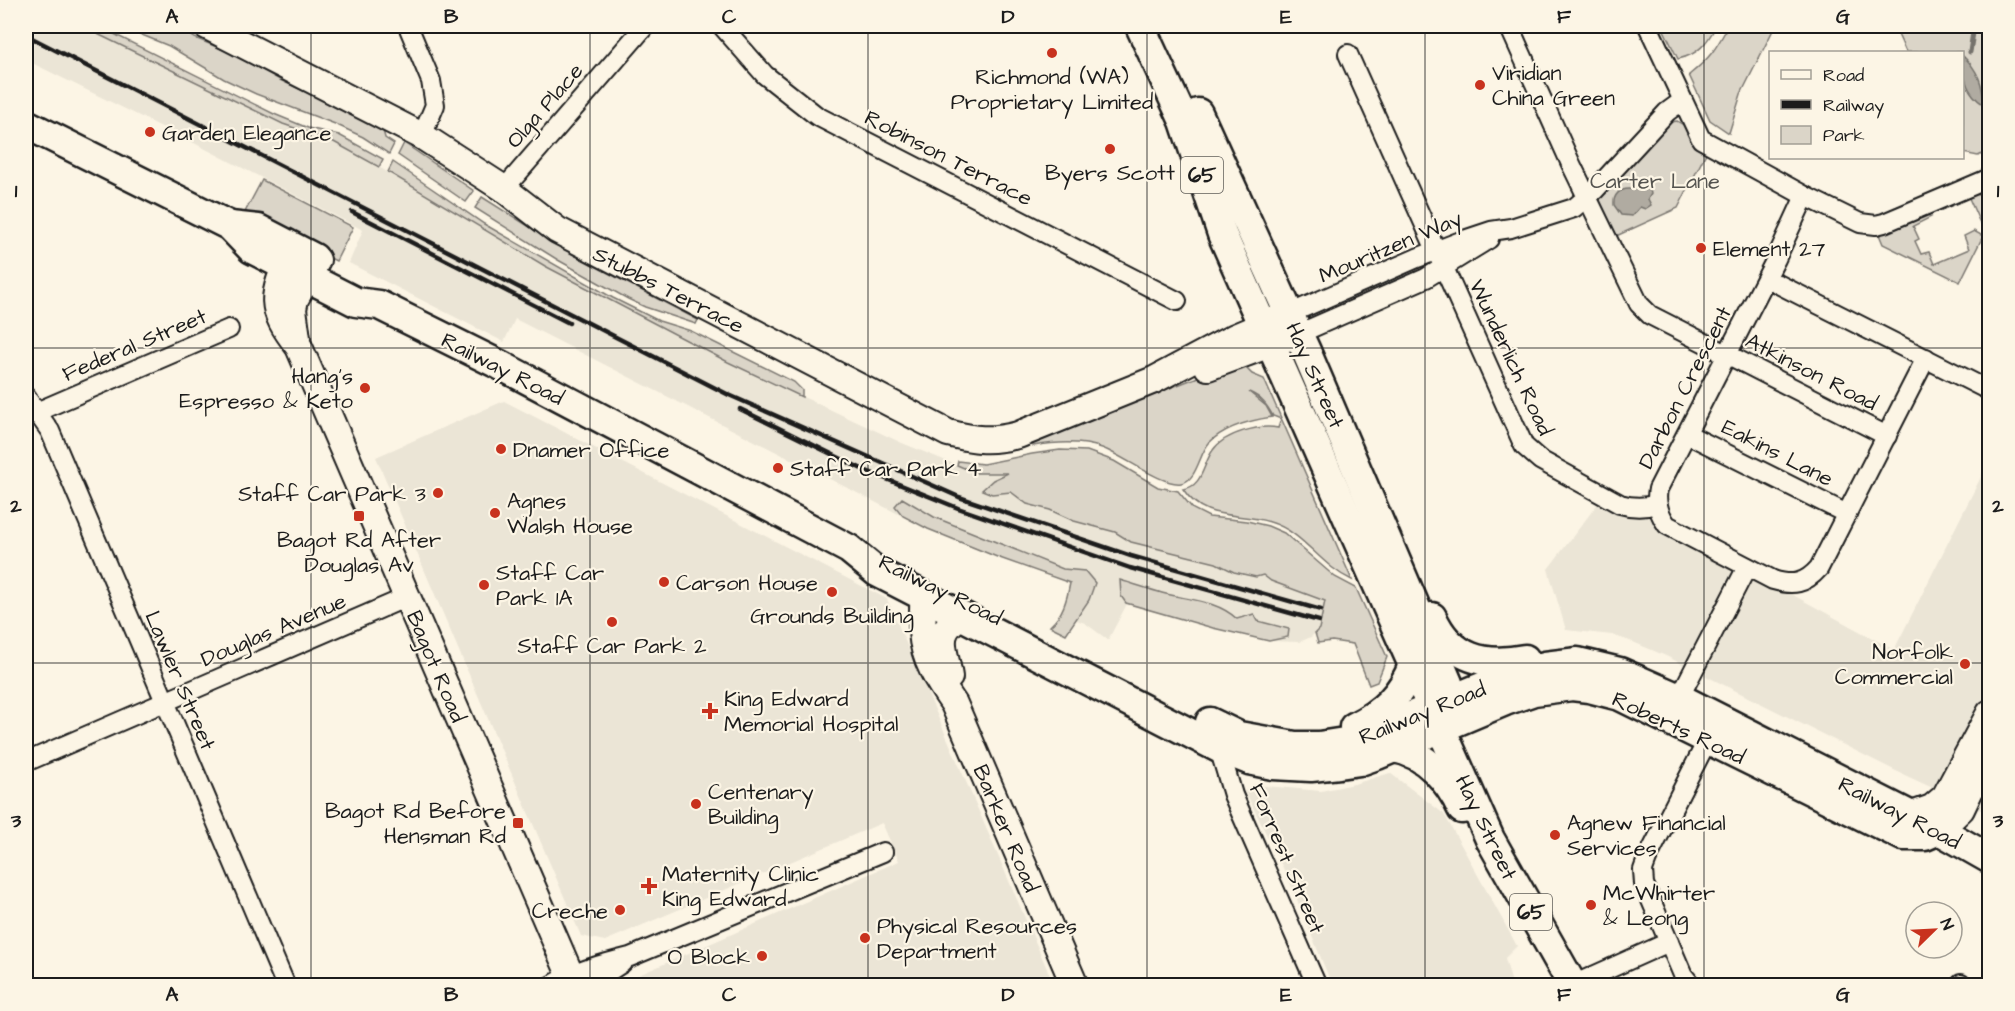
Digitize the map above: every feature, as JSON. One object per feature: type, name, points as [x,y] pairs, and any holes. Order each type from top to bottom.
[{"type":"main road","name":"Hay Street","points":[[1140,26],[1184,121],[1222,234],[1280,329],[1405,580],[1448,683],[1441,712]]},
{"type":"main road","name":"Hay Street","points":[[1159,26],[1413,665],[1441,712],[1490,839],[1573,985]]},
{"type":"main road","name":"Railway Road","points":[[26,124],[230,226],[258,229],[301,262],[364,284],[379,305],[500,365],[849,549],[877,572],[1140,707]]},
{"type":"main road","name":"Railway Road","points":[[849,549],[887,559],[1135,688],[1239,736],[1295,746],[1319,746],[1351,741],[1441,712],[1511,675],[1545,666],[1578,662],[1620,672],[1678,698],[1939,830],[1989,859]]},
{"type":"main road","points":[[1405,580],[1423,596],[1435,624],[1449,643],[1472,658],[1490,663],[1504,663],[1548,656],[1578,662]]},
{"type":"main road","points":[[1295,746],[1321,734],[1352,727],[1378,713],[1400,692],[1408,680],[1413,665]]},
{"type":"main road","name":"Roberts Road","points":[[1140,707],[1223,760],[1249,759],[1273,765],[1311,767],[1360,761],[1393,748],[1441,712],[1547,688],[1572,686],[1589,688],[1620,696],[1903,836],[1925,836],[1939,830]]},
{"type":"main road","points":[[1393,748],[1409,751],[1427,762],[1453,792],[1468,821],[1490,839]]},
{"type":"street","name":"Stubbs Terrace","points":[[207,26],[422,136],[504,189],[557,230],[948,433],[975,440],[998,440],[1018,435],[1154,380],[1206,351],[1280,329]]},
{"type":"street","points":[[408,26],[431,81],[434,97],[435,105],[422,136]]},
{"type":"street","name":"Olga Place","points":[[504,189],[645,26]]},
{"type":"street","name":"Robinson Terrace","points":[[722,26],[765,75],[818,116],[1177,301]]},
{"type":"street","name":"Atkinson Road","points":[[1509,26],[1587,198],[1639,304],[1650,315],[1887,436]]},
{"type":"street","points":[[1648,26],[1701,139],[1805,196],[1860,223],[1876,225],[1897,218],[1989,178]]},
{"type":"street","name":"Wunderlich Road","points":[[1348,54],[1524,446],[1540,460],[1620,504],[1630,507],[1647,507],[1657,504]]},
{"type":"street","name":"Mouritzen Way","points":[[1280,329],[1426,279],[1474,247],[1511,228],[1575,207],[1587,198],[1667,112],[1682,101]]},
{"type":"street","name":"Darbon Crescent","points":[[1805,196],[1728,355],[1658,489],[1657,504],[1660,516],[1667,525],[1773,580],[1789,585],[1811,577],[1819,568],[1926,358]]},
{"type":"street","name":"Mouritzen Way","points":[[1280,329],[1436,251],[1491,231],[1511,228]]},
{"type":"street","name":"Bagot Road","points":[[301,262],[293,309],[299,347],[570,983]]},
{"type":"street","points":[[1778,284],[1989,391]]},
{"type":"street","name":"Federal Street","points":[[31,414],[229,329]]},
{"type":"street","name":"Lawler Street","points":[[26,397],[31,414],[50,431],[286,986]]},
{"type":"street","name":"Eakins Lane","points":[[1687,434],[1847,514]]},
{"type":"street","points":[[1678,698],[1747,567]]},
{"type":"street","name":"Barker Road","points":[[923,594],[922,632],[935,677],[954,704],[1075,986]]},
{"type":"street","name":"Douglas Avenue","points":[[26,762],[407,597]]},
{"type":"street","name":"Barker Road","points":[[954,704],[942,640],[948,626],[962,615]]},
{"type":"street","points":[[1909,816],[1932,808],[1945,797],[1989,713]]},
{"type":"street","points":[[1692,986],[1683,975],[1644,884],[1643,870],[1708,739]]},
{"type":"street","points":[[1939,830],[1961,809],[1989,750]]},
{"type":"street","name":"Forrest Street","points":[[1223,760],[1233,795],[1317,986]]},
{"type":"street","points":[[1961,809],[1965,845]]},
{"type":"street","points":[[570,983],[594,966],[630,957],[883,852]]},
{"type":"street","points":[[1573,985],[1669,942]]},
{"type":"shaded area","points":[[26,26],[81,26],[283,124],[332,141],[728,362],[902,443],[976,473],[1010,473],[1169,524],[1326,602],[1319,629],[1311,637],[1299,642],[1269,641],[1127,604],[1108,640],[1085,623],[1068,617],[1070,583],[928,529],[515,319],[504,342],[349,263],[363,230],[26,60]]},
{"type":"shaded area","points":[[1964,57],[1979,78],[1983,104],[1977,100],[1966,83]]},
{"type":"shaded area","points":[[1639,181],[1649,185],[1651,194],[1648,199],[1651,205],[1645,209],[1640,207],[1632,216],[1621,215],[1614,205],[1616,195],[1621,191],[1631,189],[1635,182]]},
{"type":"shaded area","name":"King Edward Memorial Hospital","points":[[504,401],[887,599],[1054,985],[616,985],[899,861],[882,823],[605,941],[581,936],[376,457]]},
{"type":"shaded area","points":[[1989,461],[1989,814],[1896,771],[1666,656],[1612,635],[1566,630],[1548,569],[1606,493],[1894,650]]},
{"type":"shaded area","points":[[1390,773],[1444,814],[1517,946],[1505,958],[1514,985],[1332,985],[1289,880],[1245,791],[1254,785],[1321,791]]},
{"type":"green space","points":[[81,26],[98,26],[274,114],[308,128],[339,135],[383,159],[379,167],[332,141],[283,124]]},
{"type":"green space","points":[[120,26],[176,26],[195,38],[234,54],[280,80],[383,130],[385,138],[394,144],[389,154],[363,137],[256,94],[224,79],[169,46]]},
{"type":"green space","points":[[1662,26],[1716,26],[1701,47],[1691,55],[1678,59]]},
{"type":"green space","points":[[1728,26],[1775,26],[1741,94],[1729,133],[1710,120],[1689,75],[1712,53]]},
{"type":"green space","points":[[1899,26],[1989,26],[1989,151],[1978,156],[1964,153],[1964,51],[1906,51],[1896,30]]},
{"type":"green space","name":"Carter Lane","points":[[1677,121],[1684,125],[1694,146],[1706,153],[1678,208],[1614,237],[1600,205],[1604,190],[1669,122]]},
{"type":"green space","points":[[404,143],[474,191],[466,202],[398,155]]},
{"type":"green space","points":[[393,162],[484,224],[613,298],[659,321],[691,331],[794,382],[802,390],[802,397],[728,362],[545,266],[388,172]]},
{"type":"green space","points":[[262,180],[353,227],[336,261],[244,214]]},
{"type":"green space","points":[[1989,187],[1989,205],[1980,223],[1968,196]]},
{"type":"green space","points":[[482,197],[574,255],[698,320],[696,324],[645,307],[558,260],[475,208]]},
{"type":"green space","points":[[1926,214],[1931,217],[1913,226],[1919,239],[1915,241],[1921,254],[1929,252],[1934,264],[1969,249],[1964,236],[1974,231],[1983,236],[1960,282],[1883,244],[1878,232]]},
{"type":"green space","points":[[1239,361],[1252,374],[1264,379],[1352,580],[1340,574],[1293,533],[1282,527],[1258,519],[1211,511],[1192,500],[1183,489],[1195,484],[1199,479],[1218,444],[1243,431],[1262,427],[1278,428],[1281,419],[1273,416],[1268,408],[1257,396],[1249,392],[1266,406],[1272,417],[1239,425],[1215,437],[1206,448],[1191,477],[1181,483],[1164,480],[1094,445],[1068,443],[1033,446],[1029,443]]},
{"type":"green space","points":[[1060,450],[1087,451],[1114,461],[1158,487],[1178,491],[1193,509],[1209,517],[1247,521],[1284,533],[1335,577],[1356,588],[1387,657],[1377,682],[1369,685],[1353,644],[1332,641],[1318,643],[1315,633],[1319,629],[1325,601],[1271,581],[1263,575],[1256,577],[1234,572],[1216,563],[1131,542],[1115,532],[1074,521],[1050,510],[1027,504],[1011,492],[992,494],[982,490],[993,480],[1008,473],[976,473],[957,465],[958,461],[983,464]]},
{"type":"green space","points":[[902,498],[934,517],[1063,569],[1085,571],[1095,583],[1089,600],[1066,634],[1050,626],[1061,612],[1070,583],[928,529],[903,516],[895,506]]},
{"type":"green space","points":[[1120,580],[1162,593],[1211,604],[1237,619],[1254,614],[1258,621],[1289,629],[1288,637],[1269,641],[1213,628],[1126,603],[1121,596]]},
{"type":"waterway","points":[[1970,52],[1974,26]]},
{"type":"railway","points":[[26,35],[729,395],[959,497],[1131,556],[1321,610]]},
{"type":"railway","points":[[352,212],[569,323]]},
{"type":"railway","points":[[740,409],[864,470],[958,508],[1130,568],[1319,621]]},
{"type":"place","name":"Richmond (WA) Proprietary Limited","points":[[1052,53]]},
{"type":"place","name":"Viridian China Green","points":[[1480,85]]},
{"type":"place","name":"Garden Elegance","points":[[150,132]]},
{"type":"place","name":"Byers Scott","points":[[1110,149]]},
{"type":"place","name":"Element 27","points":[[1701,248]]},
{"type":"place","name":"Hang's Espresso & Keto","points":[[365,388]]},
{"type":"place","name":"Dnamer Office","points":[[501,449]]},
{"type":"place","name":"Staff Car Park 4","points":[[778,468]]},
{"type":"place","name":"Staff Car Park 3","points":[[438,493]]},
{"type":"place","name":"Agnes Walsh House","points":[[495,513]]},
{"type":"place","name":"Bagot Rd After Douglas Av","points":[[359,516]]},
{"type":"place","name":"Carson House","points":[[664,582]]},
{"type":"place","name":"Staff Car Park 1A","points":[[484,585]]},
{"type":"place","name":"Grounds Building","points":[[832,592]]},
{"type":"place","name":"Staff Car Park 2","points":[[612,622]]},
{"type":"place","name":"Norfolk Commercial","points":[[1965,664]]},
{"type":"place","name":"King Edward Memorial Hospital","points":[[710,711]]},
{"type":"place","name":"Centenary Building","points":[[696,804]]},
{"type":"place","name":"Bagot Rd Before Hensman Rd","points":[[518,823]]},
{"type":"place","name":"Agnew Financial Services","points":[[1555,835]]},
{"type":"place","name":"Maternity Clinic King Edward","points":[[649,886]]},
{"type":"place","name":"McWhirter & Leong","points":[[1591,905]]},
{"type":"place","name":"Creche","points":[[620,910]]},
{"type":"place","name":"Physical Resources Department","points":[[865,938]]},
{"type":"place","name":"O Block","points":[[762,956]]}]
